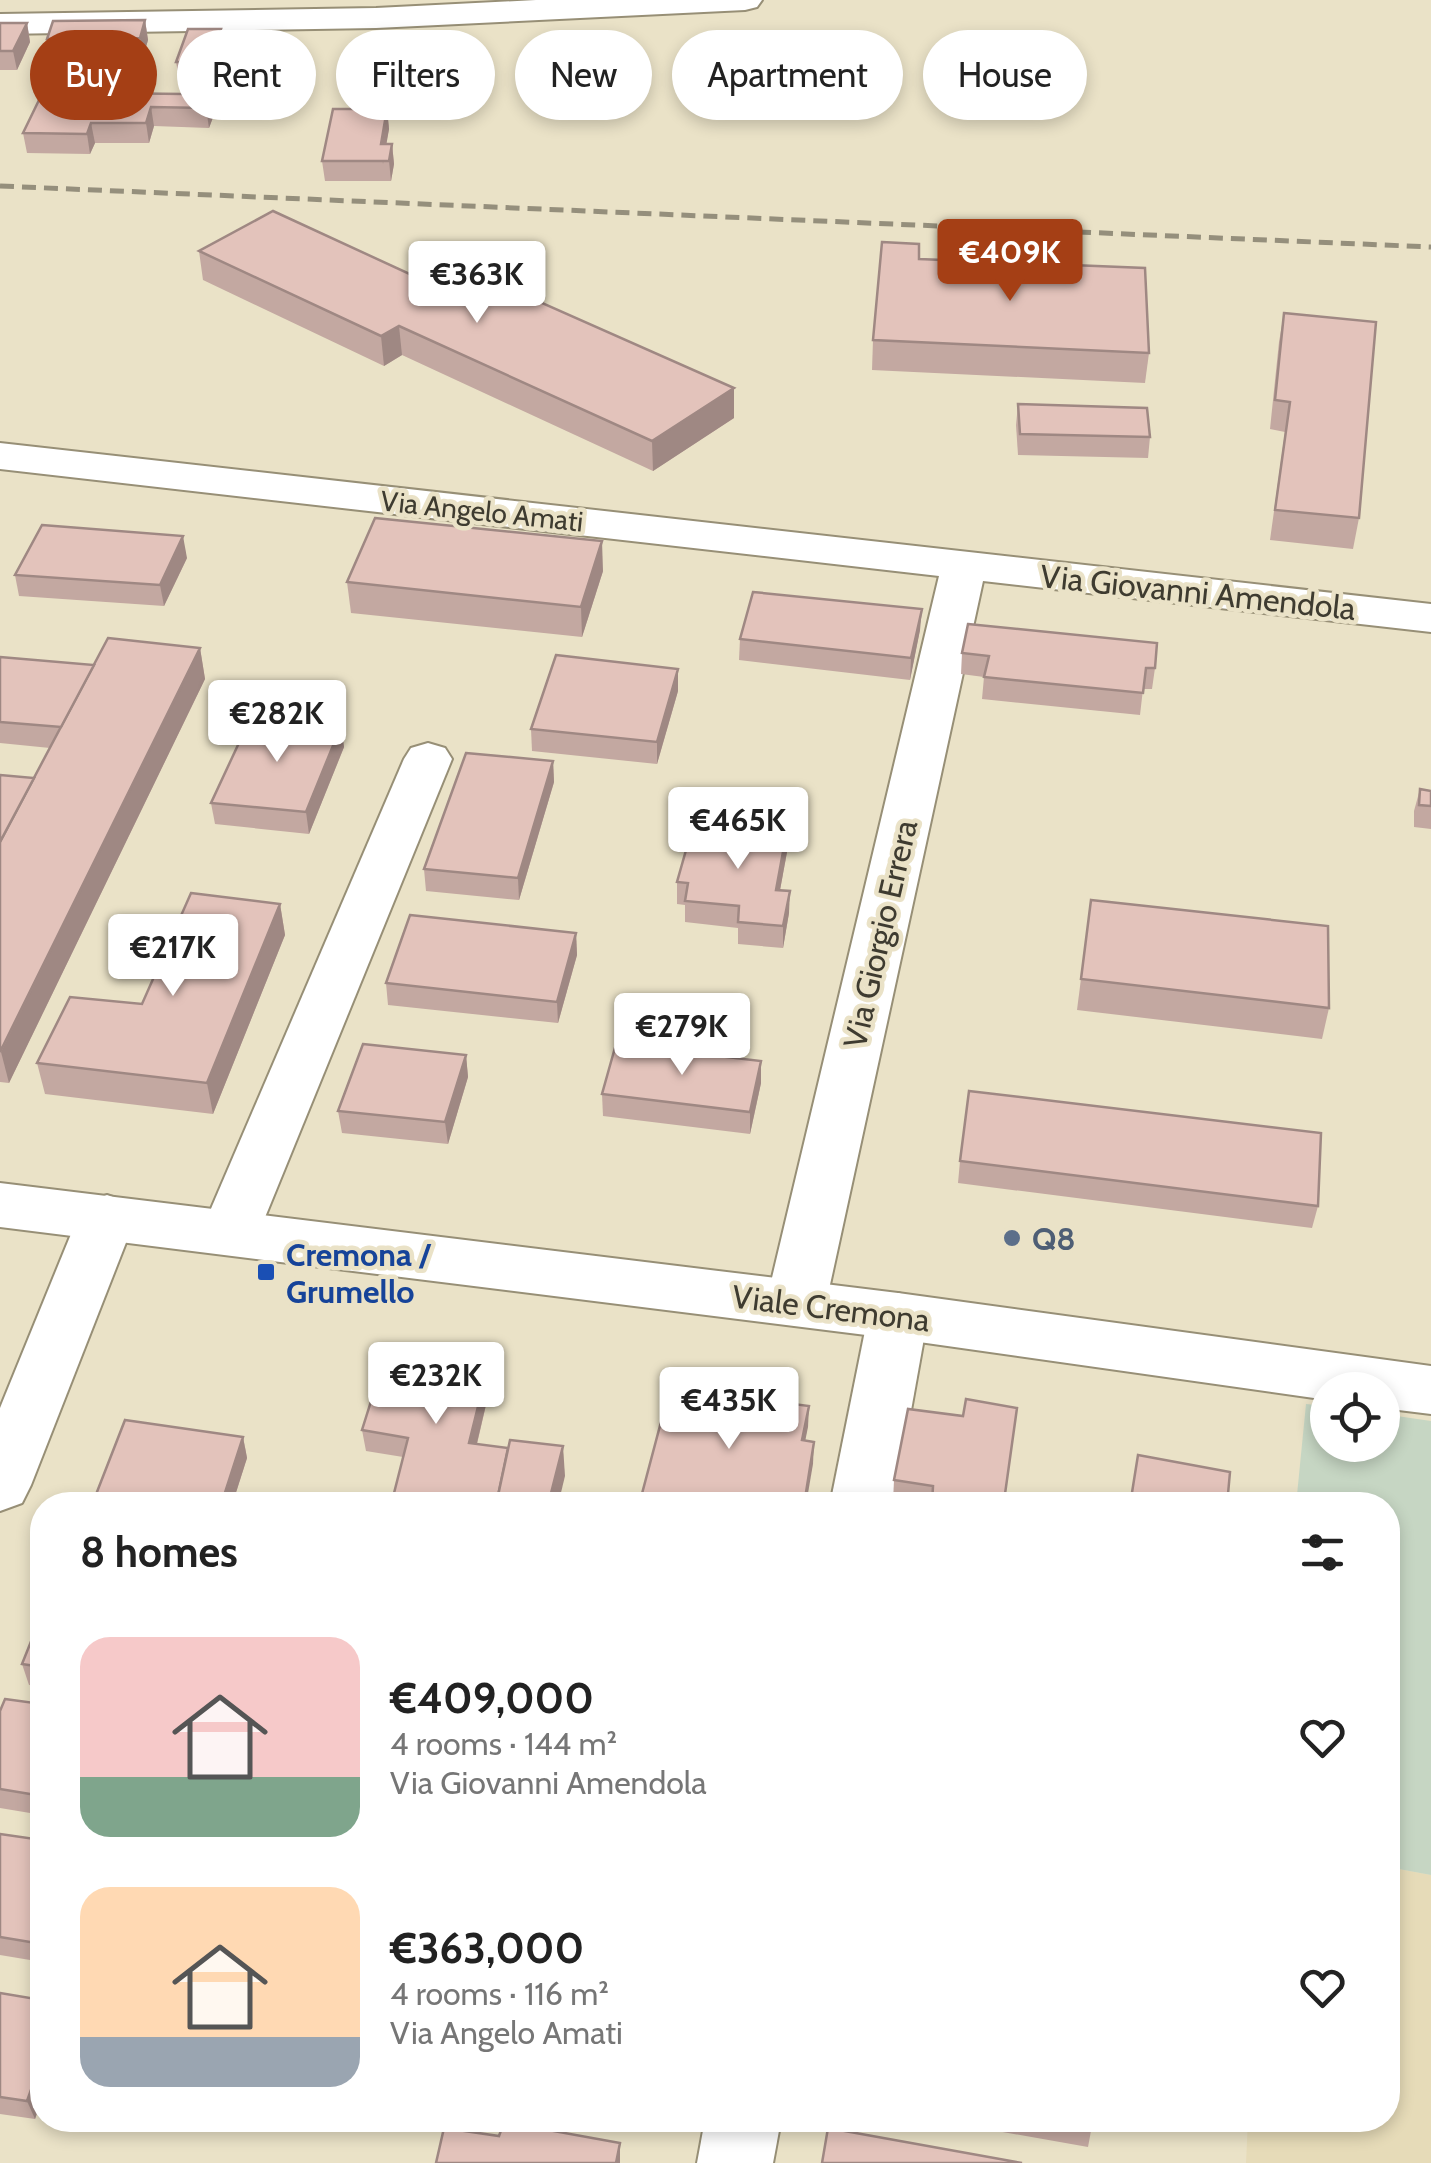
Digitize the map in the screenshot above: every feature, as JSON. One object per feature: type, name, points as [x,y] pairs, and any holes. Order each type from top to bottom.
[{"type":"street","points":[[0,24],[376,18],[745,0]]},
{"type":"street","name":"Via Angelo Amati","points":[[0,456],[964,566]]},
{"type":"street","name":"Via Giovanni Amendola","points":[[964,566],[1431,618]]},
{"type":"street","name":"Via Giorgio Errera","points":[[796,1303],[964,566]]},
{"type":"street","points":[[230,1232],[428,759]]},
{"type":"street","name":"Viale Cremona","points":[[0,1204],[898,1316],[1431,1390]]},
{"type":"street","points":[[0,1485],[107,1217]]},
{"type":"street","points":[[864,1492],[898,1316]]},
{"type":"street","points":[[735,2163],[741,2132]]},
{"type":"shaded area","points":[[1400,1869],[1431,1875],[1431,2163],[1246,2163],[1247,2132],[1400,2132]]},
{"type":"green space","points":[[1306,1404],[1310,1404],[1310,1462],[1400,1462],[1400,1416],[1431,1421],[1431,1875],[1400,1869],[1400,1492],[1297,1492]]},
{"type":"building","points":[[145,20],[142,30],[50,30],[53,21]]},
{"type":"building","points":[[0,23],[27,23],[13,51],[0,51]]},
{"type":"building","points":[[157,94],[177,94],[177,107],[157,107]]},
{"type":"building","points":[[333,109],[336,120],[385,120],[381,144],[392,144],[389,161],[322,161]]},
{"type":"building","points":[[30,119],[147,120],[91,123],[87,134],[23,133]]},
{"type":"building","points":[[273,211],[453,294],[497,270],[521,280],[508,288],[734,388],[652,441],[399,326],[381,336],[199,251]]},
{"type":"building","points":[[882,242],[919,244],[919,259],[1145,268],[1149,353],[873,340]]},
{"type":"building","points":[[1284,313],[1376,322],[1359,518],[1275,510],[1290,402],[1275,400]]},
{"type":"building","points":[[1018,404],[1147,408],[1150,437],[1020,434]]},
{"type":"building","points":[[375,518],[602,541],[581,607],[347,582]]},
{"type":"building","points":[[42,525],[183,536],[160,585],[15,575]]},
{"type":"building","points":[[753,592],[922,609],[911,658],[740,639]]},
{"type":"building","points":[[968,624],[1157,643],[1155,668],[1146,668],[1143,693],[984,677],[989,656],[962,653]]},
{"type":"building","points":[[108,638],[200,648],[0,1052],[0,842]]},
{"type":"building","points":[[556,655],[678,669],[657,742],[531,729]]},
{"type":"building","points":[[0,657],[94,665],[61,727],[0,722]]},
{"type":"building","points":[[251,717],[341,726],[306,812],[211,803]]},
{"type":"building","points":[[466,753],[553,761],[518,878],[424,869]]},
{"type":"building","points":[[0,775],[34,778],[0,842]]},
{"type":"building","points":[[1420,789],[1431,791],[1431,806],[1419,805]]},
{"type":"building","points":[[739,826],[787,830],[776,890],[790,891],[783,926],[738,922],[739,906],[685,901],[688,883],[677,882],[692,829],[734,832]]},
{"type":"building","points":[[191,893],[280,904],[207,1083],[37,1063],[70,997],[142,1004]]},
{"type":"building","points":[[1091,900],[1328,926],[1329,1008],[1081,979]]},
{"type":"building","points":[[410,915],[576,933],[557,1002],[386,983]]},
{"type":"building","points":[[363,1044],[466,1055],[445,1122],[338,1111]]},
{"type":"building","points":[[616,1044],[761,1061],[750,1112],[602,1094]]},
{"type":"building","points":[[969,1091],[1321,1133],[1318,1206],[960,1161]]},
{"type":"building","points":[[389,1344],[490,1358],[469,1443],[508,1448],[499,1492],[394,1492],[408,1438],[362,1430]]},
{"type":"building","points":[[670,1388],[809,1406],[802,1440],[814,1442],[806,1492],[642,1492]]},
{"type":"building","points":[[966,1399],[1017,1408],[1005,1492],[933,1492],[933,1486],[894,1480],[908,1409],[963,1416]]},
{"type":"building","points":[[125,1420],[243,1437],[225,1492],[97,1492]]},
{"type":"building","points":[[510,1440],[563,1446],[551,1492],[499,1492]]},
{"type":"building","points":[[1138,1455],[1230,1472],[1228,1492],[1132,1492]]},
{"type":"building","points":[[30,1644],[30,1665],[22,1664]]},
{"type":"building","points":[[5,1699],[30,1702],[30,1794],[0,1789],[0,1711]]},
{"type":"building","points":[[0,1834],[30,1838],[30,1942],[0,1937]]},
{"type":"building","points":[[0,1993],[30,1998],[30,2093],[27,2101],[0,2097]]},
{"type":"building","points":[[443,2132],[499,2136],[500,2132],[559,2132],[620,2143],[616,2163],[436,2163]]},
{"type":"building","points":[[827,2132],[850,2132],[1022,2163],[822,2163]]},
{"type":"railway","points":[[0,186],[1431,247]]},
{"type":"place","name":"Q8","points":[[1012,1238]]},
{"type":"place","name":"Cremona / Grumello","points":[[266,1272]]}]
